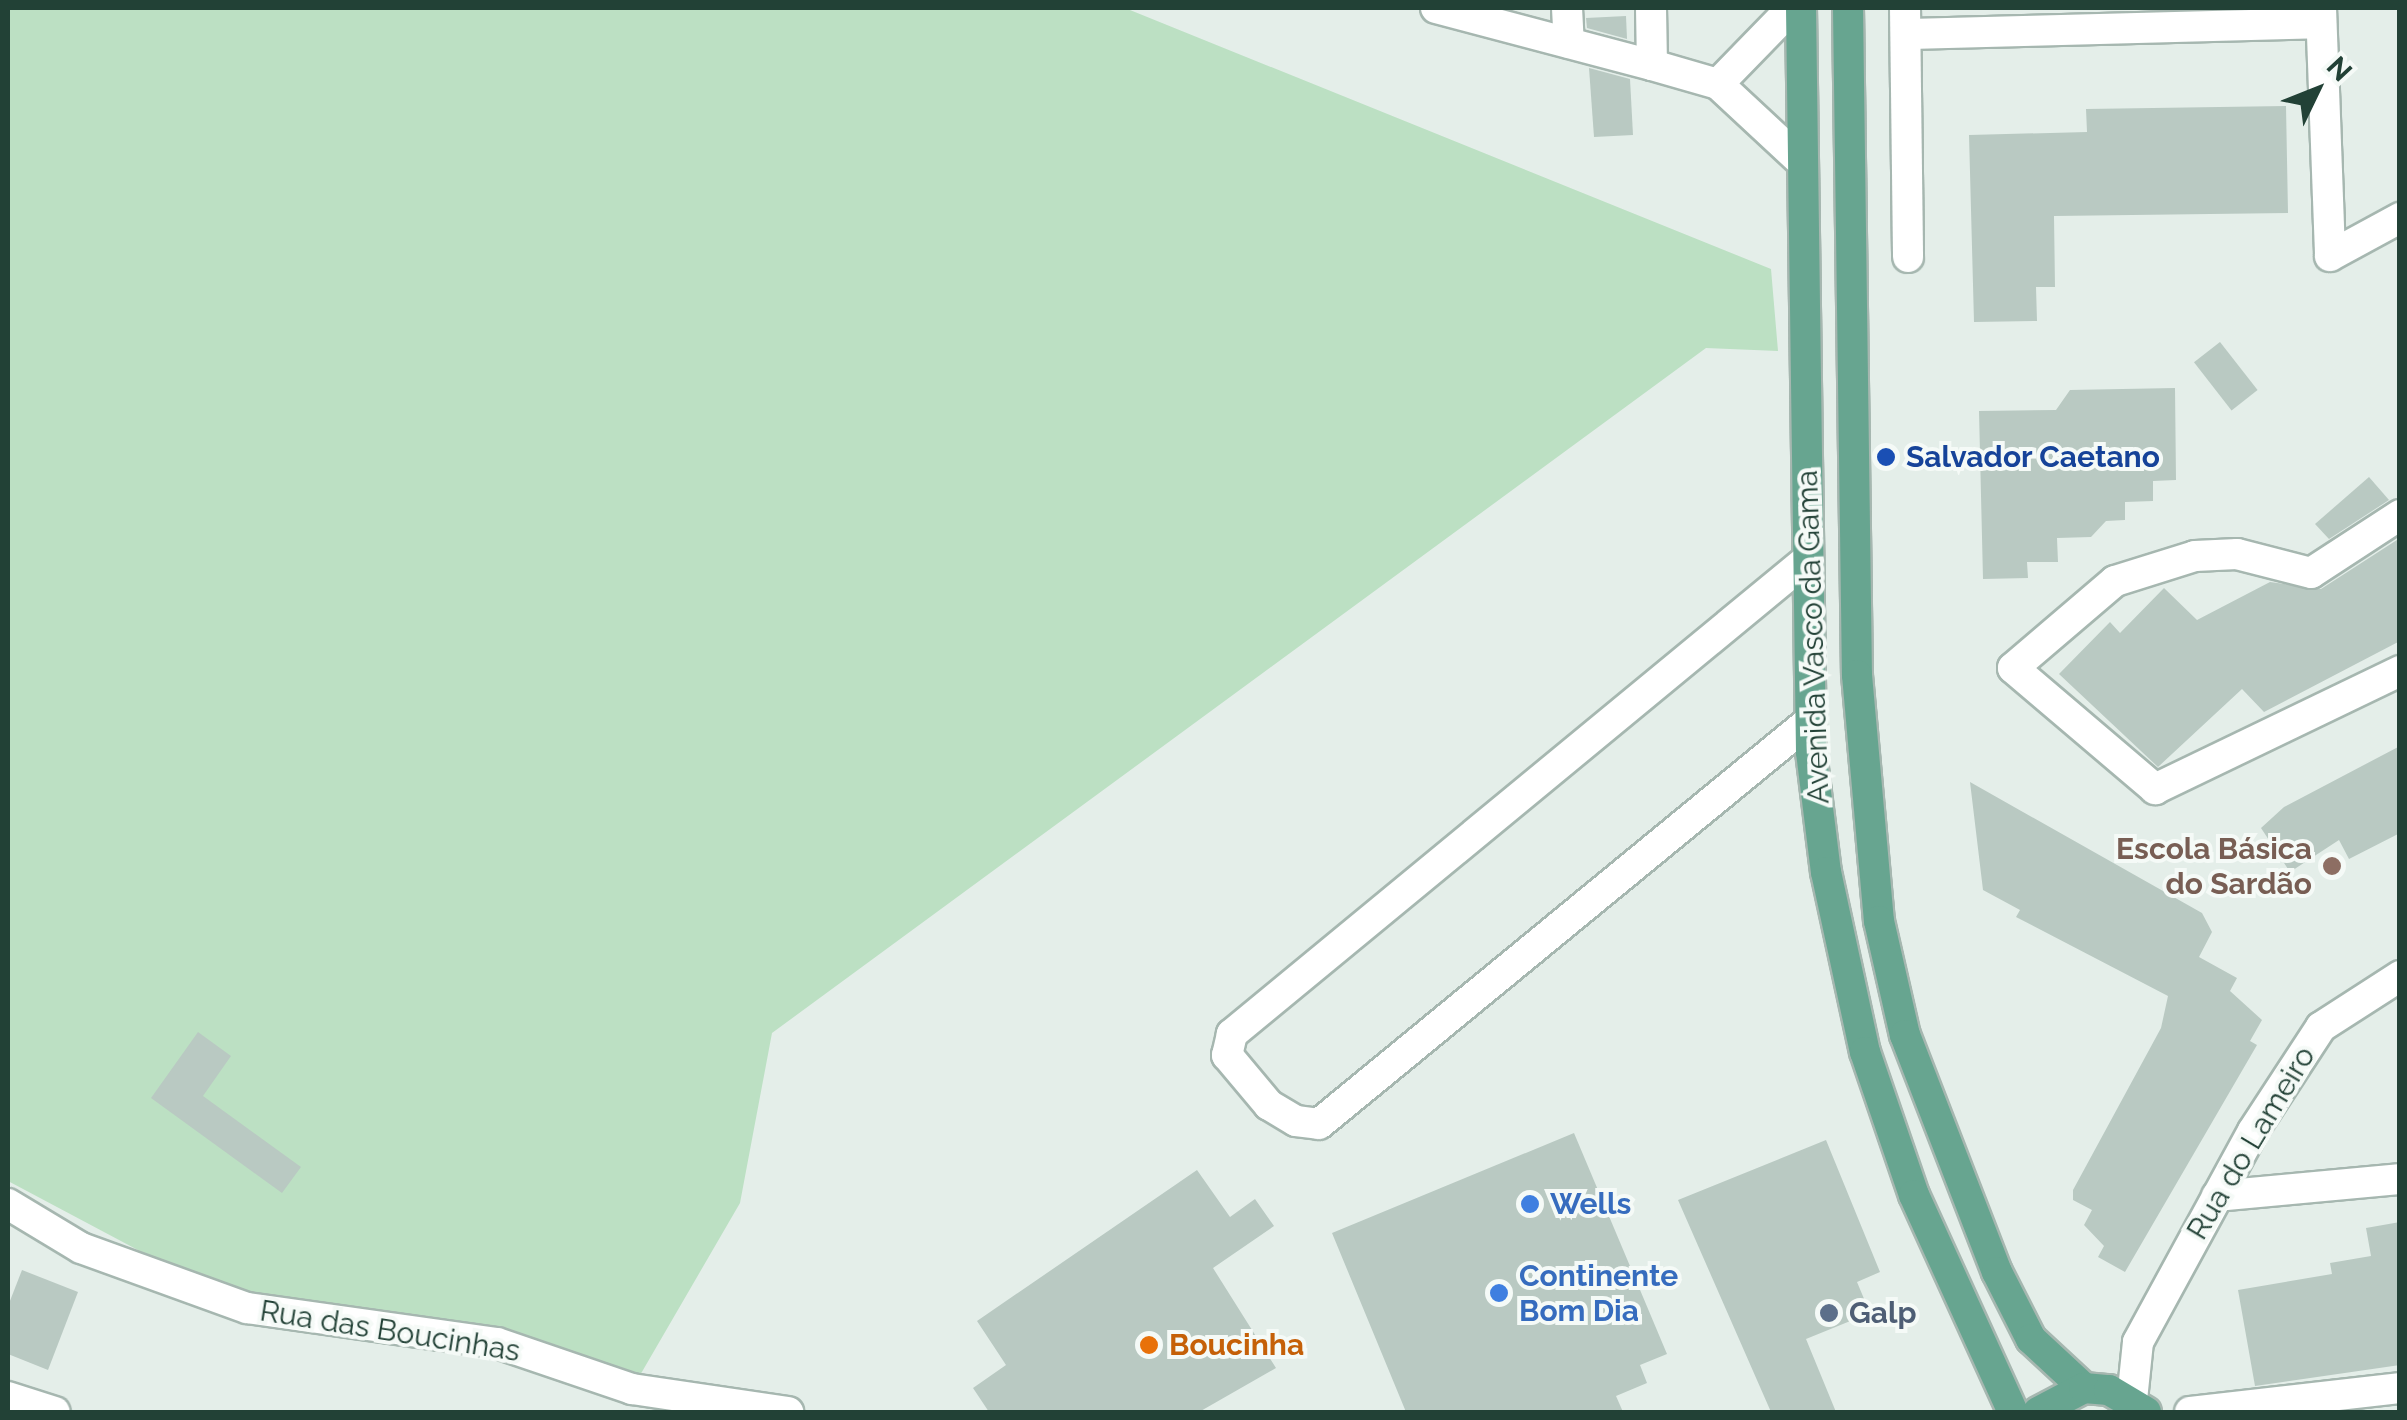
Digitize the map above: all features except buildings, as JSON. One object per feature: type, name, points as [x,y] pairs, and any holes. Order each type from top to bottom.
[{"type":"main road","name":"Avenida Vasco da Gama","points":[[1801,8],[1811,720],[1826,872],[1864,1052],[1914,1195],[2012,1412]]},
{"type":"main road","name":"Avenida Vasco da Gama","points":[[1848,8],[1856,676],[1880,921],[1906,1035],[1997,1272],[2031,1338],[2084,1388],[2139,1406]]},
{"type":"main road","points":[[2038,1412],[2084,1388]]},
{"type":"street","points":[[1436,8],[1515,18],[1569,43],[1718,84],[1803,164]]},
{"type":"street","points":[[1567,8],[1569,43]]},
{"type":"street","points":[[1651,8],[1652,65]]},
{"type":"street","points":[[1718,84],[1792,8]]},
{"type":"street","points":[[1908,257],[1906,21],[2321,16],[2330,256],[2400,218]]},
{"type":"street","points":[[2400,515],[2311,573],[2237,554],[2195,556],[2115,581],[2013,668],[2155,789],[2400,672]]},
{"type":"street","points":[[1808,559],[1232,1034],[1227,1055],[1269,1104],[1296,1121],[1320,1124],[1811,720]]},
{"type":"street","name":"Rua do Lameiro","points":[[2084,1388],[2138,1342],[2217,1196],[2321,1027],[2400,976]]},
{"type":"street","points":[[2217,1196],[2400,1179]]},
{"type":"street","name":"Rua das Boucinhas","points":[[8,1204],[81,1248],[248,1308],[497,1342],[632,1389],[788,1412]]},
{"type":"street","name":"Rua do Lameiro","points":[[2138,1342],[2139,1406]]},
{"type":"street","points":[[2190,1412],[2400,1388]]},
{"type":"street","points":[[8,1397],[55,1412]]},
{"type":"green space","points":[[8,8],[1125,8],[1771,269],[1778,351],[1706,348],[772,1033],[740,1203],[632,1389],[497,1343],[247,1308],[8,1181]]},
{"type":"place","name":"Salvador Caetano","points":[[1886,457]]},
{"type":"place","name":"Escola Básica do Sardão","points":[[2332,866]]},
{"type":"place","name":"Wells","points":[[1530,1204]]},
{"type":"place","name":"Continente Bom Dia","points":[[1499,1293]]},
{"type":"place","name":"Galp","points":[[1829,1313]]},
{"type":"place","name":"Boucinha","points":[[1149,1345]]}]
